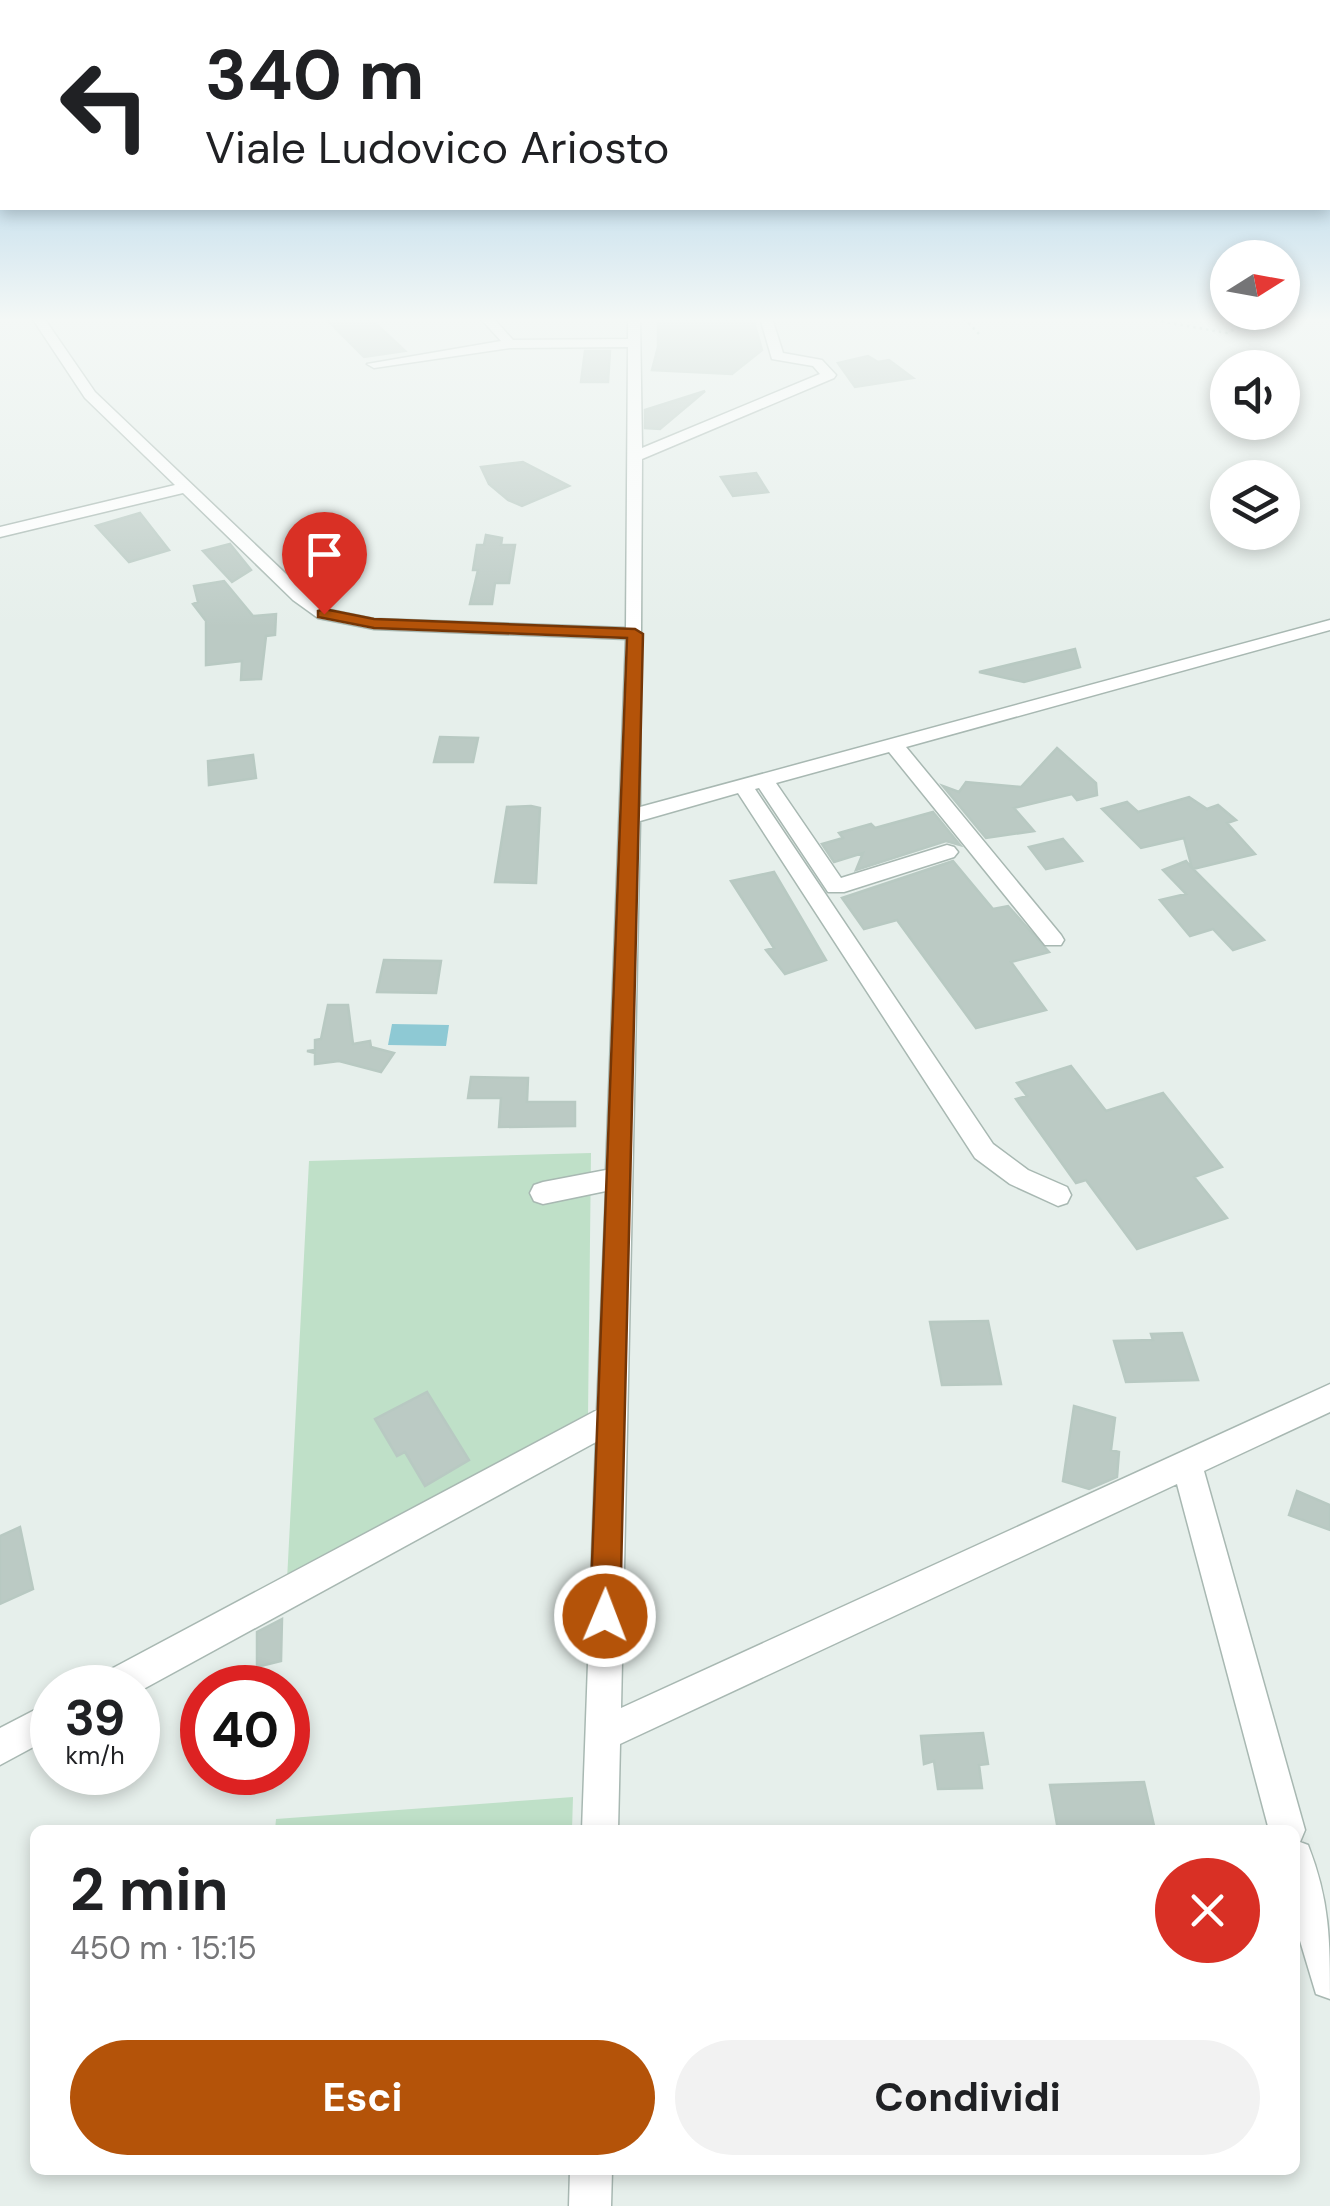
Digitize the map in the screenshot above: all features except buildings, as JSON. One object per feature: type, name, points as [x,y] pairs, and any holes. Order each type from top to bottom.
[{"type":"street","points":[[118,421],[299,596],[324,614],[374,624],[635,634]]},
{"type":"street","points":[[600,1825],[609,1420],[635,634],[634,421]]},
{"type":"street","points":[[634,457],[719,421]]},
{"type":"street","points":[[0,532],[188,487]]},
{"type":"street","points":[[629,816],[1330,625]]},
{"type":"street","points":[[893,744],[1052,940]]},
{"type":"street","points":[[753,782],[836,887],[946,852]]},
{"type":"street","points":[[753,782],[984,1151],[1020,1177],[1058,1195]]},
{"type":"street","points":[[543,1193],[617,1178]]},
{"type":"street","points":[[603,1734],[1330,1398]]},
{"type":"street","points":[[153,1665],[609,1420]]},
{"type":"street","points":[[1187,1465],[1286,1825]]},
{"type":"street","points":[[0,1747],[30,1730]]},
{"type":"street","points":[[1300,1875],[1330,1980]]},
{"type":"street","points":[[590,2206],[591,2175]]},
{"type":"green space","points":[[591,1153],[588,1417],[287,1580],[309,1161]]},
{"type":"green space","points":[[573,1797],[572,1825],[275,1825],[276,1819]]},
{"type":"water","points":[[392,1024],[449,1025],[446,1046],[388,1045]]},
{"type":"route","points":[[324,614],[374,624],[635,634],[605,1616]]}]
